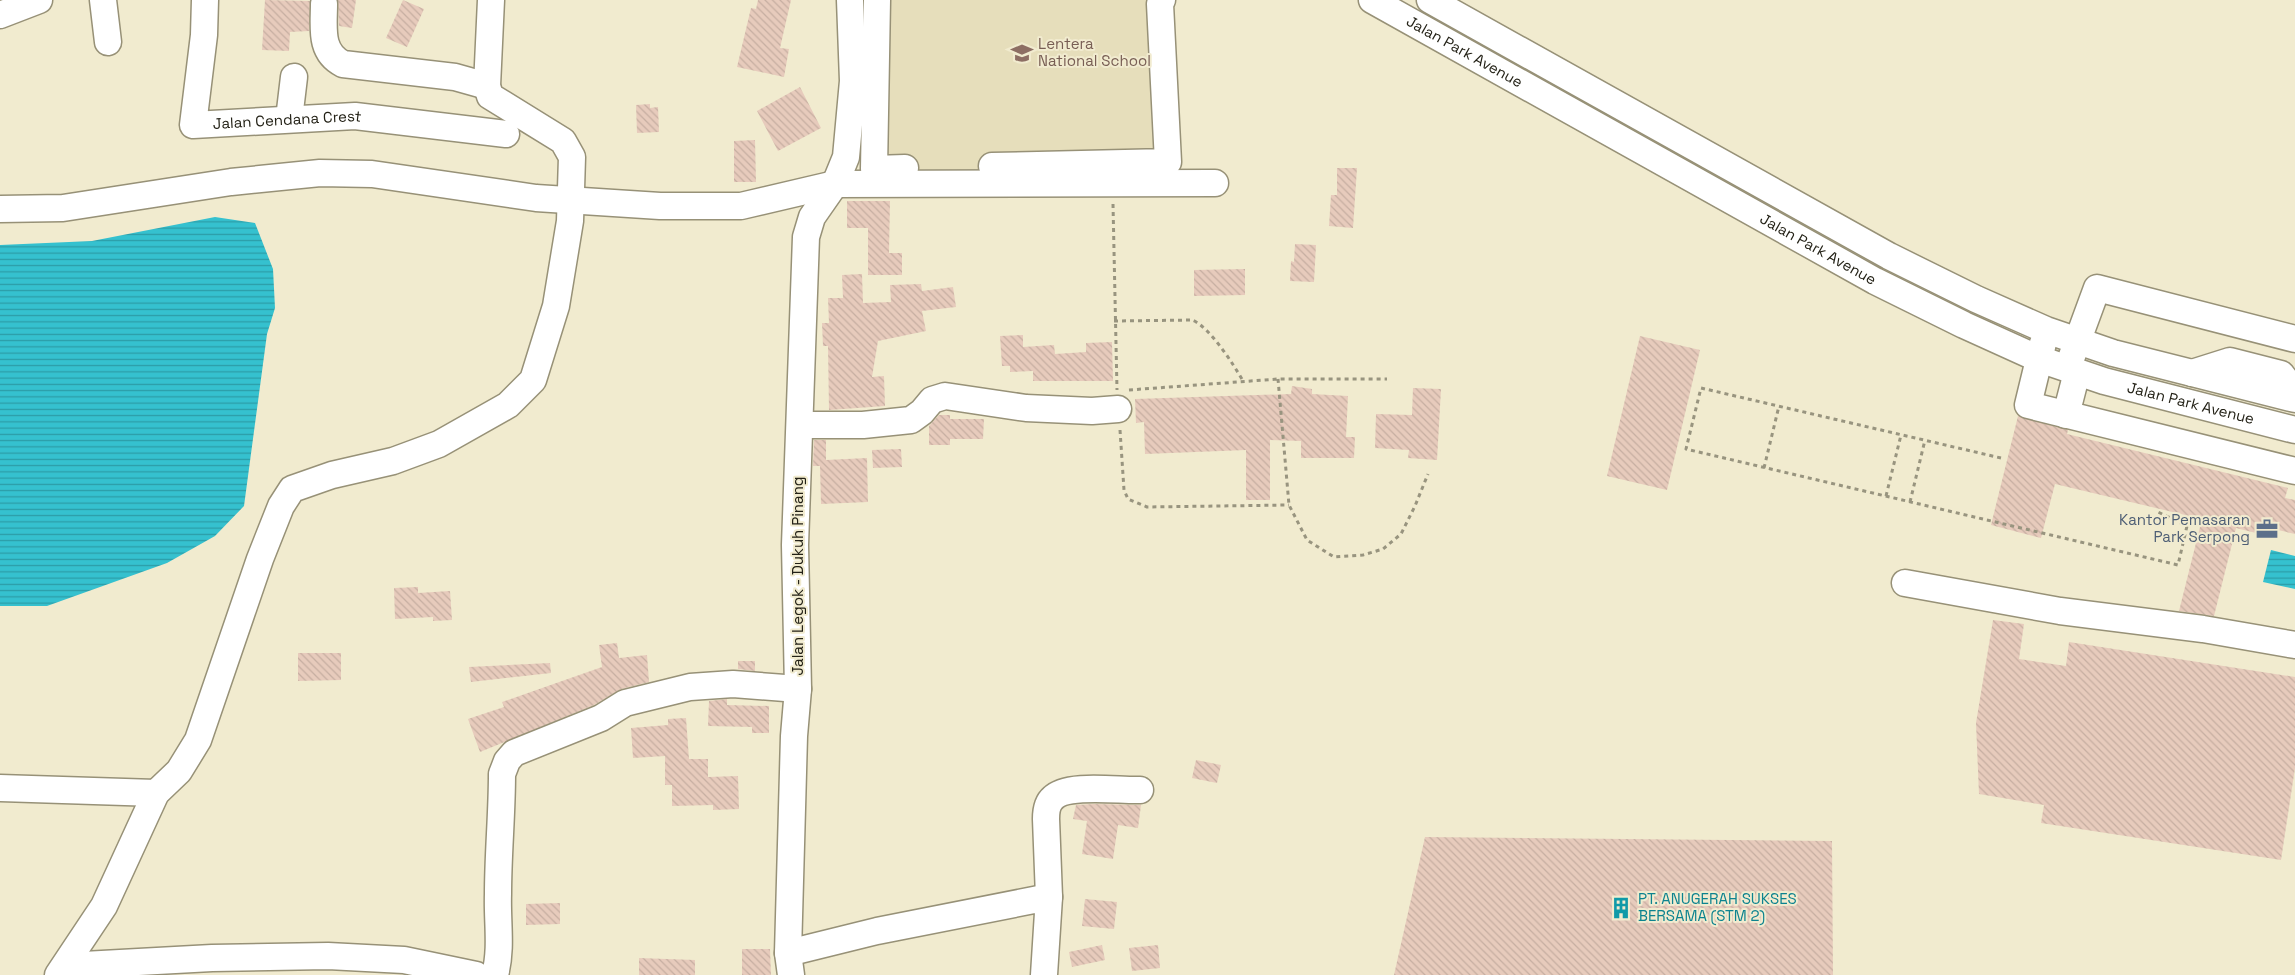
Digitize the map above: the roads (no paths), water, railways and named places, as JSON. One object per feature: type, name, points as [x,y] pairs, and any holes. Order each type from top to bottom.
[{"type":"street","points":[[0,15],[39,0]]},
{"type":"street","points":[[103,0],[108,42]]},
{"type":"street","name":"Jalan Cendana Crest","points":[[205,0],[204,35],[193,125],[355,116],[506,134]]},
{"type":"street","points":[[58,972],[104,906],[156,793],[179,771],[198,740],[260,559],[281,506],[292,489],[332,475],[393,461],[439,444],[508,405],[533,380],[556,306],[572,201],[572,157],[563,141],[490,96],[487,86],[491,0]]},
{"type":"street","name":"Jalan Legok - Dukuh Pinang","points":[[790,964],[794,736],[798,689],[795,545],[806,237],[812,217],[835,184],[846,157],[853,81],[850,0]]},
{"type":"street","points":[[877,0],[874,169],[1168,162],[1160,4],[1162,0]]},
{"type":"street","name":"Jalan Park Avenue","points":[[1372,0],[1875,282],[1964,326],[2039,359],[2072,370],[2138,390],[2295,430]]},
{"type":"street","name":"Jalan Park Avenue","points":[[1430,0],[1889,256],[1976,299],[2046,330],[2113,353],[2295,399]]},
{"type":"street","points":[[324,4],[324,41],[328,50],[337,61],[343,64],[455,77],[487,86]]},
{"type":"street","points":[[289,119],[294,77]]},
{"type":"street","points":[[0,209],[63,208],[231,182],[320,173],[372,174],[536,198],[660,206],[741,206],[835,184],[1215,183]]},
{"type":"street","points":[[2066,415],[2078,341],[2097,288],[2295,339]]},
{"type":"street","points":[[2046,330],[2028,405],[2295,471]]},
{"type":"street","points":[[2192,373],[2230,361],[2281,374],[2295,392]]},
{"type":"street","points":[[2128,430],[2138,390]]},
{"type":"street","points":[[800,425],[863,424],[911,420],[922,412],[932,400],[945,396],[1026,408],[1092,411],[1118,400]]},
{"type":"street","points":[[1905,583],[2060,611],[2203,629],[2295,645]]},
{"type":"street","points":[[495,975],[499,962],[500,943],[498,895],[502,774],[507,761],[514,753],[601,718],[625,703],[690,687],[732,684],[798,689]]},
{"type":"street","points":[[0,788],[156,793]]},
{"type":"street","points":[[1044,975],[1048,897],[1046,819],[1047,810],[1053,797],[1068,790],[1140,790]]},
{"type":"street","points":[[790,964],[877,931],[1048,897]]},
{"type":"street","points":[[58,972],[212,958],[328,956],[404,960],[476,975]]},
{"type":"water","points":[[215,217],[255,223],[273,269],[275,308],[267,334],[244,506],[215,536],[167,563],[47,606],[0,606],[0,245],[92,241]]},
{"type":"water","points":[[2271,550],[2295,556],[2295,589],[2263,582]]},
{"type":"place","name":"Lentera National School","points":[[1022,53]]},
{"type":"place","name":"Kantor Pemasaran Park Serpong","points":[[2267,529]]},
{"type":"place","name":"PT. ANUGERAH SUKSES BERSAMA (STM 2)","points":[[1621,908]]}]
